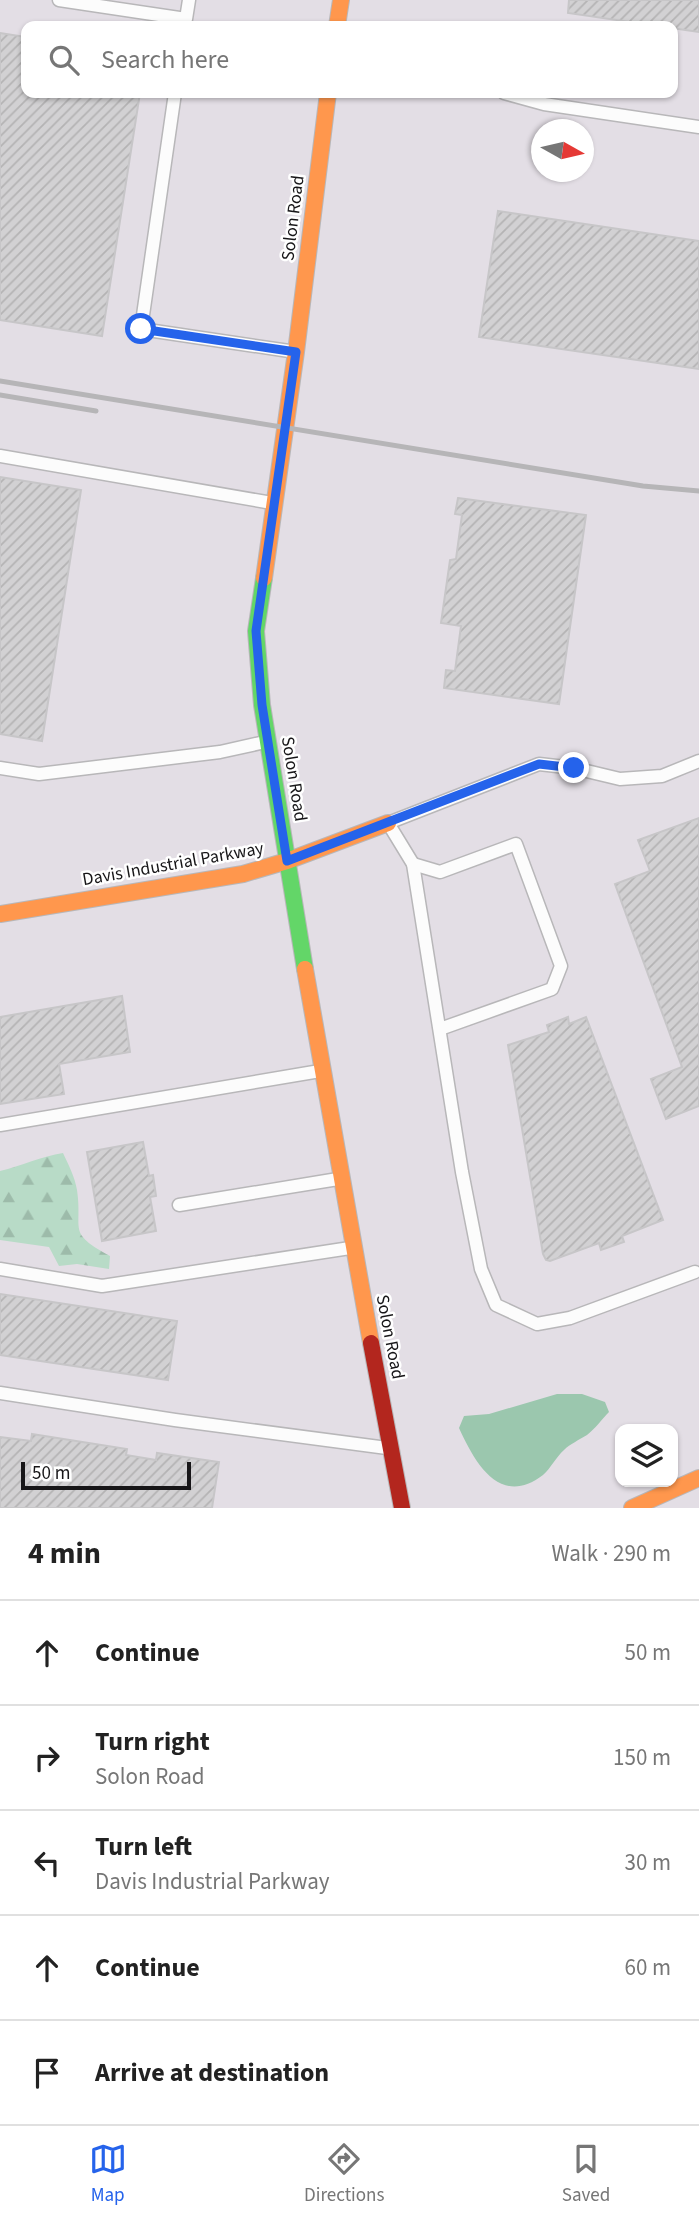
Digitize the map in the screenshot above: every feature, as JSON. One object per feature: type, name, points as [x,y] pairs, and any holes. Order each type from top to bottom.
[{"type":"street","points":[[338,21],[341,0]]},
{"type":"street","name":"Solon Road","points":[[327,98],[296,352],[256,631],[262,705],[287,861],[353,1247],[402,1508]]},
{"type":"street","name":"Davis Industrial Parkway","points":[[0,914],[243,874],[287,861],[388,823]]},
{"type":"street","points":[[632,1508],[657,1503],[699,1478]]},
{"type":"lane","points":[[59,0],[174,21]]},
{"type":"lane","points":[[185,21],[189,0]]},
{"type":"lane","points":[[174,98],[141,329],[296,352]]},
{"type":"lane","points":[[522,98],[544,104],[699,127]]},
{"type":"lane","points":[[0,456],[274,503]]},
{"type":"lane","points":[[0,768],[39,774],[220,752],[269,741]]},
{"type":"lane","points":[[695,1272],[570,1318],[537,1324],[496,1306],[481,1269],[413,864],[388,823],[539,764],[574,768],[620,779],[662,776],[699,761]]},
{"type":"lane","points":[[413,864],[440,872],[516,844],[561,966],[552,989],[440,1028]]},
{"type":"lane","points":[[0,1125],[323,1070]]},
{"type":"lane","points":[[178,1205],[342,1179]]},
{"type":"lane","points":[[0,1269],[102,1286],[353,1247]]},
{"type":"lane","points":[[0,1393],[391,1449]]},
{"type":"shaded area","points":[[0,0],[699,0],[699,1508],[0,1508]]},
{"type":"shaded area","points":[[557,1394],[582,1394],[605,1402],[609,1412],[590,1433],[564,1450],[543,1475],[528,1484],[502,1484],[491,1477],[473,1455],[459,1428],[464,1416],[489,1414]]},
{"type":"green space","points":[[63,1153],[76,1185],[79,1229],[87,1241],[110,1256],[109,1269],[77,1264],[59,1266],[49,1247],[0,1240],[0,1171]]},
{"type":"building","points":[[569,0],[699,0],[699,32],[678,29],[678,21],[623,21],[568,13]]},
{"type":"building","points":[[0,33],[21,36],[21,98],[139,98],[102,336],[0,320]]},
{"type":"building","points":[[498,211],[699,241],[699,369],[479,337]]},
{"type":"building","points":[[0,477],[81,490],[42,741],[0,734]]},
{"type":"building","points":[[458,498],[586,515],[559,704],[444,688],[446,670],[455,671],[461,626],[441,623],[450,560],[456,559],[462,515],[455,514]]},
{"type":"building","points":[[699,818],[699,1106],[666,1119],[651,1079],[682,1067],[615,884],[650,871],[638,840]]},
{"type":"building","points":[[122,996],[130,1052],[59,1064],[64,1094],[0,1104],[0,1017]]},
{"type":"building","points":[[568,1017],[569,1024],[586,1017],[663,1220],[622,1236],[624,1242],[601,1250],[599,1243],[550,1261],[546,1260],[543,1254],[508,1045],[549,1032],[547,1025]]},
{"type":"building","points":[[143,1142],[149,1176],[153,1175],[156,1196],[150,1197],[156,1231],[102,1241],[87,1152]]},
{"type":"building","points":[[0,1294],[177,1321],[168,1380],[0,1355]]},
{"type":"building","points":[[32,1434],[127,1449],[126,1455],[156,1460],[157,1453],[219,1462],[212,1508],[0,1508],[0,1437],[31,1441]]},
{"type":"railway","points":[[0,381],[643,486],[699,491]]},
{"type":"railway","points":[[0,395],[96,411]]},
{"type":"traffic: fast","points":[[264,578],[256,631],[262,705],[305,969]]},
{"type":"traffic: slow","points":[[338,21],[341,0]]},
{"type":"traffic: slow","points":[[264,578],[296,352],[327,98]]},
{"type":"traffic: slow","points":[[0,914],[243,874],[287,861],[388,823]]},
{"type":"traffic: slow","points":[[305,969],[371,1343]]},
{"type":"traffic: slow","points":[[632,1508],[699,1478]]},
{"type":"traffic: jam","points":[[371,1343],[402,1508]]},
{"type":"route","points":[[141,329],[296,352],[256,631],[262,705],[287,861],[539,764],[574,768]]}]
